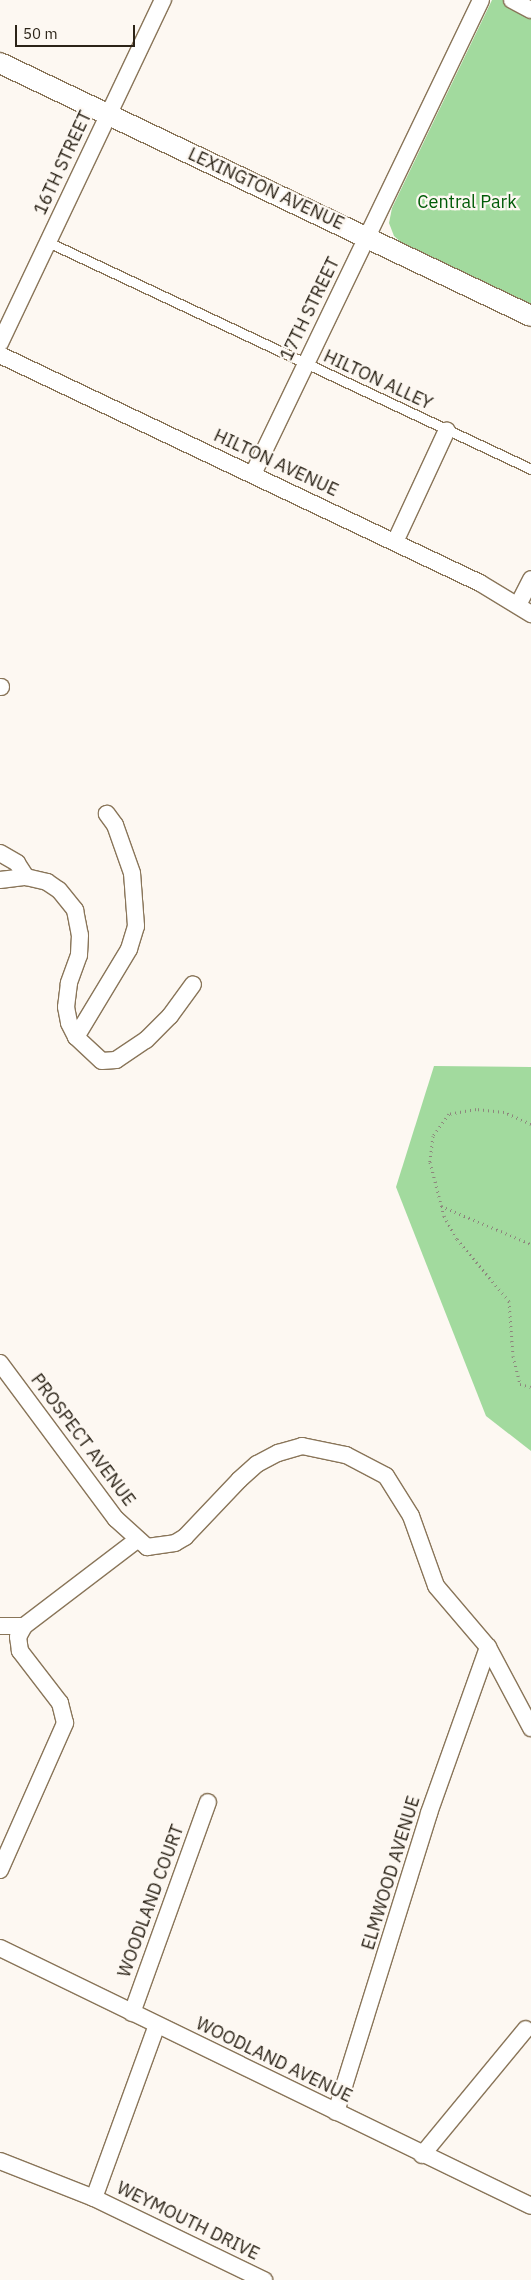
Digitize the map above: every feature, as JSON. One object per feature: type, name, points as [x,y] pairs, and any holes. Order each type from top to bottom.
[{"type":"street","name":"16TH STREET","points":[[0,343],[163,0]]},
{"type":"street","name":"17TH STREET","points":[[253,474],[481,0]]},
{"type":"street","points":[[512,0],[531,10]]},
{"type":"street","name":"LEXINGTON AVENUE","points":[[0,63],[531,316]]},
{"type":"street","name":"HILTON AVENUE","points":[[0,355],[480,583],[525,610]]},
{"type":"street","points":[[394,542],[447,430]]},
{"type":"street","points":[[525,610],[531,579]]},
{"type":"street","points":[[76,1038],[129,949],[136,926],[132,873],[115,825],[107,814]]},
{"type":"street","points":[[0,853],[17,863],[26,877]]},
{"type":"street","points":[[0,880],[26,877],[47,882],[59,890],[74,910],[80,935],[79,954],[69,983],[66,1007],[69,1023],[76,1038],[102,1061],[116,1060],[158,1028],[193,984]]},
{"type":"street","name":"PROSPECT AVENUE","points":[[3,1373],[116,1519],[137,1540]]},
{"type":"street","points":[[0,1870],[65,1723],[60,1703],[27,1662],[17,1645],[18,1637],[24,1626],[137,1540],[147,1547],[175,1543],[185,1537],[239,1480],[257,1464],[278,1453],[302,1446],[346,1455],[386,1476],[411,1516],[436,1586],[488,1647],[531,1728]]},
{"type":"street","points":[[0,1626],[24,1626]]},
{"type":"street","name":"ELMWOOD AVENUE","points":[[336,2112],[429,1813],[488,1647]]},
{"type":"street","name":"WOODLAND COURT","points":[[132,2013],[208,1802]]},
{"type":"street","name":"WOODLAND AVENUE","points":[[0,1948],[422,2155],[531,2206]]},
{"type":"street","points":[[94,2198],[157,2025]]},
{"type":"street","points":[[422,2155],[526,2029]]},
{"type":"street","name":"WEYMOUTH DRIVE","points":[[0,2161],[94,2198],[264,2280]]},
{"type":"lane","name":"HILTON ALLEY","points":[[48,242],[531,469]]},
{"type":"path","points":[[531,1124],[504,1112],[476,1108],[449,1114],[433,1136],[430,1162],[441,1205],[457,1239],[509,1301],[514,1356],[520,1384],[531,1387]]},
{"type":"path","points":[[441,1205],[531,1244]]},
{"type":"green space","name":"Central Park","points":[[492,0],[531,0],[531,305],[402,243],[394,236],[389,223],[392,208]]},
{"type":"green space","points":[[434,1066],[531,1067],[531,1451],[486,1416],[396,1187]]}]
